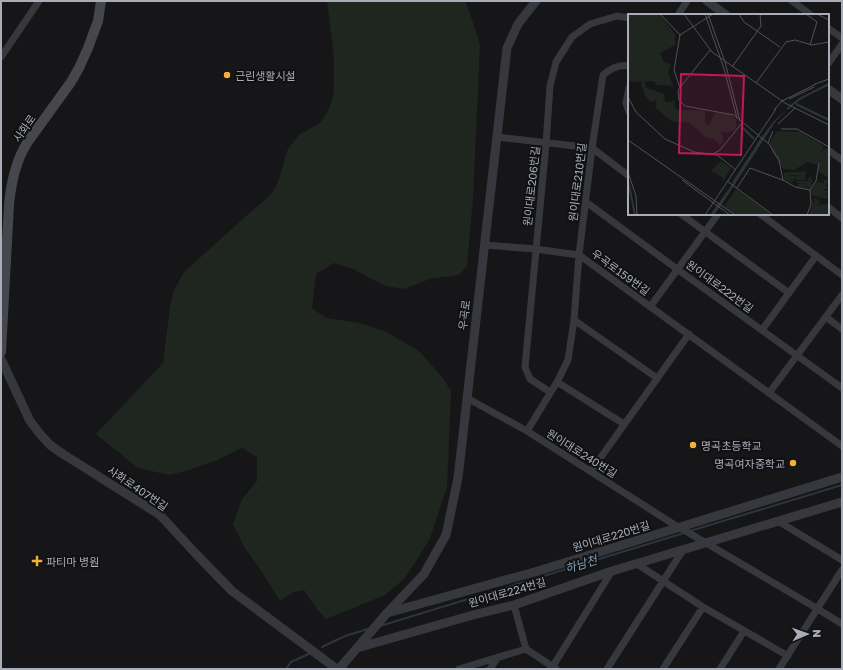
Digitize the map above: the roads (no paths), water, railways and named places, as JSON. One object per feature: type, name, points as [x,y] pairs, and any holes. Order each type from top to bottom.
[{"type":"main road","name":"사화로","points":[[1,352],[10,191],[14,173],[27,143],[71,82],[79,68],[98,21],[101,1]]},
{"type":"street","points":[[1,57],[39,1]]},
{"type":"street","name":"우곡로","points":[[359,645],[424,574],[446,535],[458,478],[507,48],[518,24],[536,1]]},
{"type":"street","points":[[679,14],[686,1]]},
{"type":"street","points":[[707,1],[725,14]]},
{"type":"street","points":[[792,1],[810,14]]},
{"type":"street","name":"원이대로206번길","points":[[550,392],[530,379],[525,367],[550,86],[556,62],[572,37],[590,24],[617,16],[628,18]]},
{"type":"street","points":[[829,29],[842,38]]},
{"type":"street","points":[[829,63],[842,44]]},
{"type":"street","name":"원이대로210번길","points":[[527,431],[557,382],[568,360],[574,320],[592,148],[603,75],[612,68],[628,66]]},
{"type":"street","points":[[829,90],[842,99]]},
{"type":"street","points":[[628,93],[626,104],[628,109]]},
{"type":"street","points":[[497,137],[546,144],[592,148],[628,175]]},
{"type":"street","points":[[829,151],[842,160]]},
{"type":"street","name":"원이대로222번길","points":[[586,202],[842,388]]},
{"type":"street","points":[[829,208],[842,218]]},
{"type":"street","points":[[682,215],[788,293]]},
{"type":"street","points":[[650,307],[717,215]]},
{"type":"street","points":[[761,215],[842,275]]},
{"type":"street","name":"우곡로159번길","points":[[484,245],[535,249],[580,255],[842,446]]},
{"type":"street","points":[[762,330],[816,256]]},
{"type":"street","points":[[762,330],[816,256]]},
{"type":"street","points":[[769,393],[842,295]]},
{"type":"street","points":[[826,317],[842,329]]},
{"type":"street","points":[[574,320],[657,378]]},
{"type":"street","points":[[591,471],[689,334]]},
{"type":"street","name":"사화로407번길","points":[[1,359],[30,421],[50,445],[160,515],[232,591],[338,669]]},
{"type":"street","points":[[557,382],[624,424]]},
{"type":"street","name":"원이대로240번길","points":[[467,398],[527,431],[703,541]]},
{"type":"street","name":"원이대로220번길","points":[[385,615],[538,572],[842,477]]},
{"type":"street","name":"원이대로224번길","points":[[359,645],[514,605],[683,550],[703,541],[842,502]]},
{"type":"street","points":[[778,521],[842,560]]},
{"type":"street","points":[[703,541],[842,624]]},
{"type":"street","points":[[607,669],[683,550]]},
{"type":"street","points":[[637,564],[744,631],[788,656]]},
{"type":"street","points":[[780,669],[842,570]]},
{"type":"street","points":[[514,605],[526,649],[553,668],[612,572]]},
{"type":"street","points":[[663,669],[703,606]]},
{"type":"street","points":[[720,669],[744,631]]},
{"type":"street","points":[[338,669],[359,645]]},
{"type":"street","points":[[458,669],[526,649]]},
{"type":"street","points":[[490,669],[498,657]]},
{"type":"street","points":[[479,669],[485,661]]},
{"type":"waterway","name":"하남천","points":[[690,531],[842,485]]},
{"type":"waterway","name":"하남천","points":[[380,626],[684,533]]},
{"type":"waterway","name":"하남천","points":[[322,647],[345,636],[368,629]]},
{"type":"waterway","points":[[286,669],[291,662],[311,653]]},
{"type":"place","name":"근린생활시설","points":[[227,75]]},
{"type":"place","name":"명곡초등학교","points":[[693,445]]},
{"type":"place","name":"명곡여자중학교","points":[[793,463]]},
{"type":"place","name":"파티마 병원","points":[[37,561]]}]
